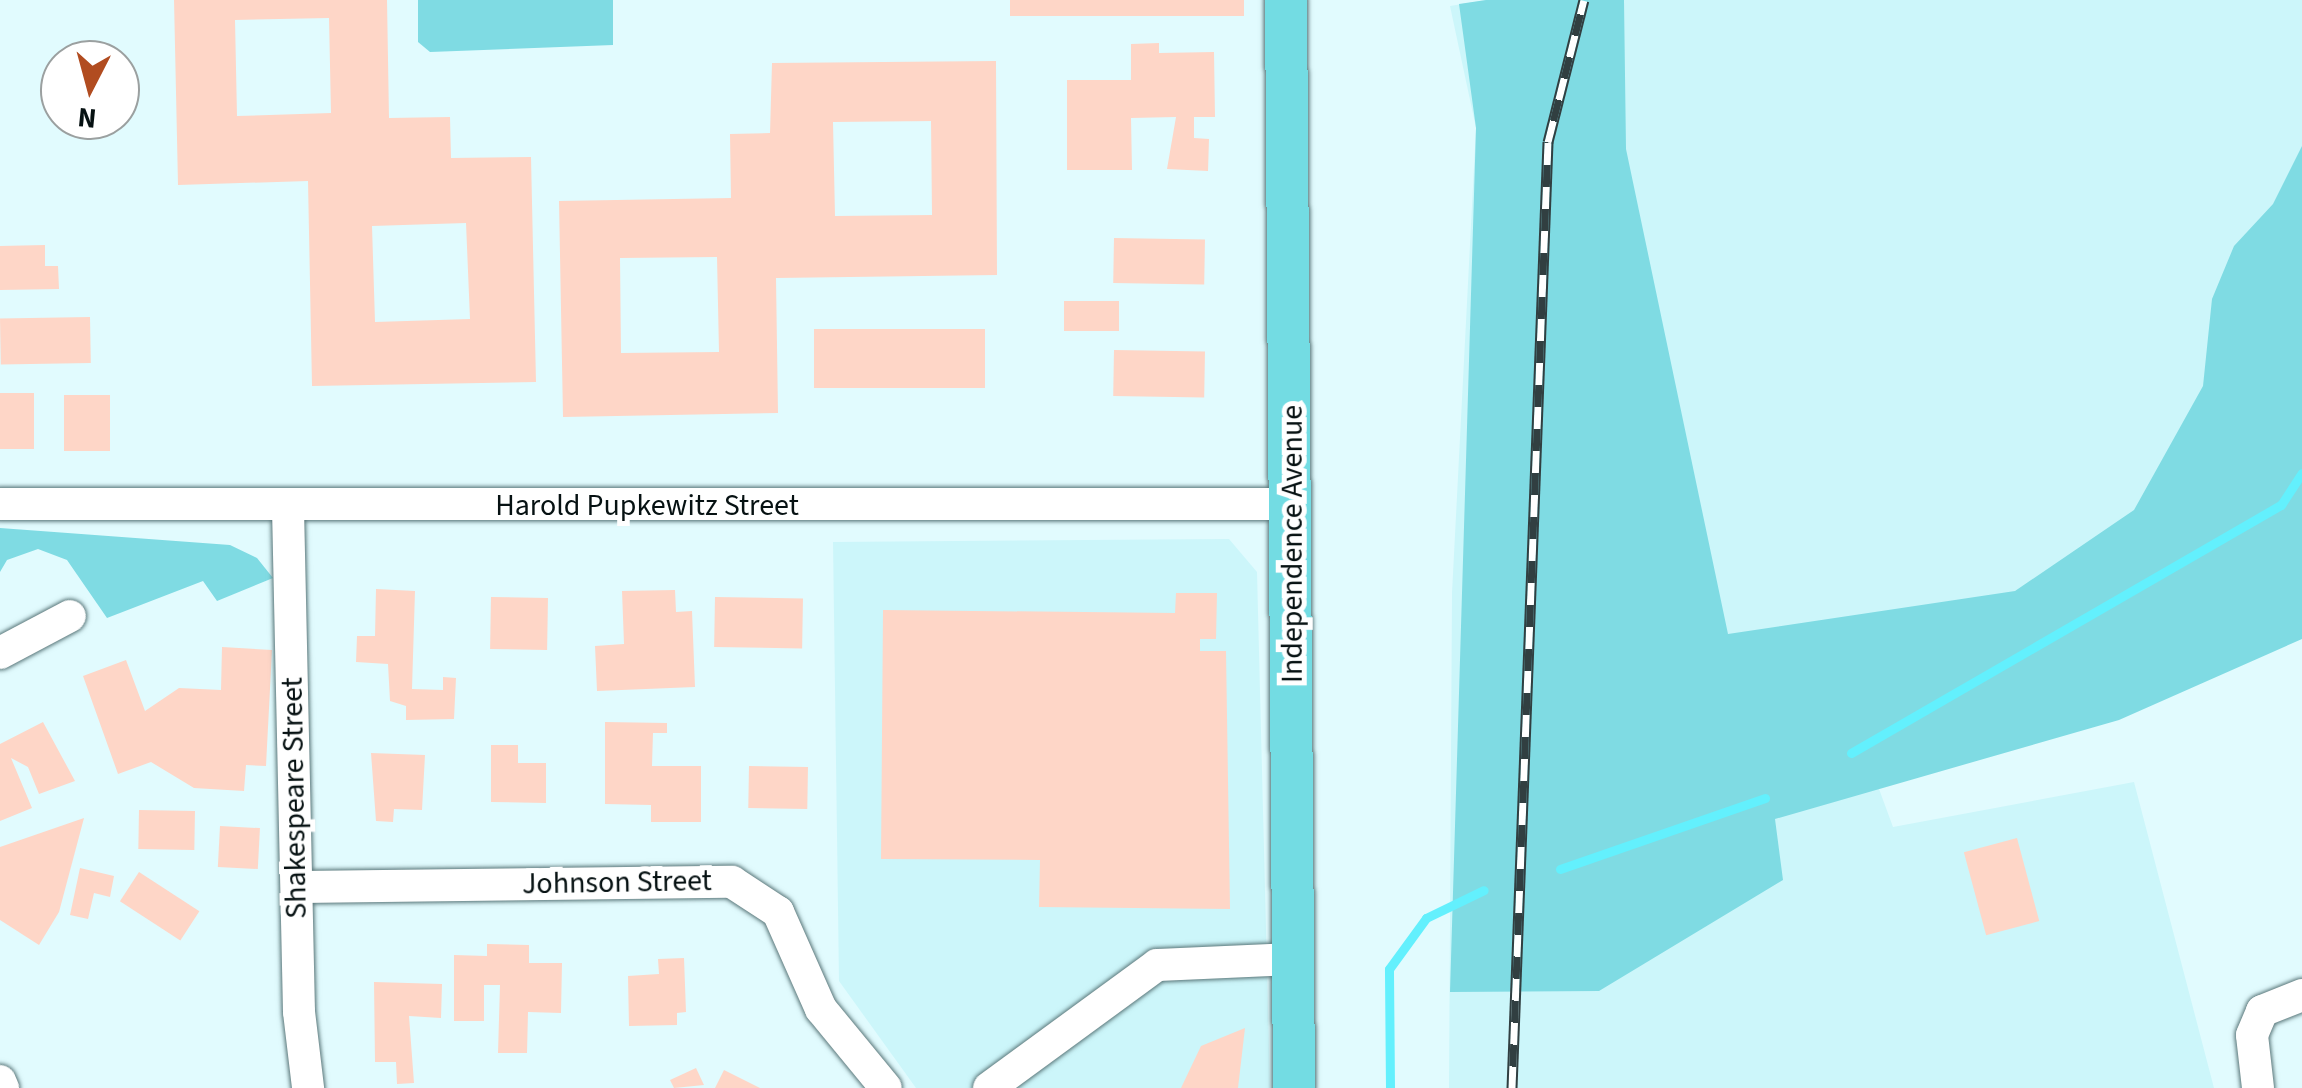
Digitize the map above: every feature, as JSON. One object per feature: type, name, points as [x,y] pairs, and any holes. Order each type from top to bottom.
[{"type":"main road","name":"Independence Avenue","points":[[1286,0],[1295,504],[1294,1088]]},
{"type":"street","name":"Harold Pupkewitz Street","points":[[0,504],[288,508],[1295,504]]},
{"type":"street","name":"Shakespeare Street","points":[[288,508],[298,887],[308,1088]]},
{"type":"street","points":[[0,654],[70,616]]},
{"type":"street","name":"Johnson Street","points":[[298,887],[732,882],[778,912],[821,1009],[886,1088]]},
{"type":"street","points":[[989,1088],[1157,964],[1294,959]]},
{"type":"street","points":[[2255,1078],[2262,1011],[2286,995],[2302,995]]},
{"type":"street","points":[[0,1081],[3,1088]]},
{"type":"shaded area","points":[[418,0],[613,0],[613,45],[430,52],[418,42]]},
{"type":"shaded area","points":[[1486,0],[2302,0],[2302,458],[1868,759],[1893,827],[2134,782],[2214,1088],[1449,1088],[1452,593],[1476,128],[1450,6]]},
{"type":"shaded area","points":[[1486,0],[1624,0],[1626,149],[1728,634],[2015,591],[2134,510],[2203,386],[2212,299],[2234,246],[2273,204],[2302,146],[2302,639],[2119,720],[1775,819],[1783,880],[1599,991],[1450,992],[1476,128],[1459,4]]},
{"type":"shaded area","points":[[0,528],[230,545],[257,558],[273,578],[217,601],[203,581],[107,618],[67,560],[38,549],[7,560],[0,572]]},
{"type":"shaded area","points":[[1229,539],[1257,572],[1270,1088],[916,1088],[839,981],[833,542]]},
{"type":"building","points":[[174,0],[387,0],[389,118],[450,117],[451,158],[531,157],[536,382],[312,386],[308,181],[178,185]],"holes":[[[329,18],[331,113],[237,116],[235,20]],[[466,223],[470,319],[375,322],[372,226]]]},
{"type":"building","points":[[1010,0],[1244,0],[1244,16],[1010,16]]},
{"type":"building","points":[[1159,43],[1159,53],[1214,52],[1215,117],[1194,117],[1194,138],[1209,139],[1208,171],[1167,169],[1176,117],[1131,118],[1132,170],[1067,170],[1067,80],[1131,80],[1131,44]]},
{"type":"building","points":[[996,61],[997,275],[776,278],[778,413],[563,417],[559,201],[731,198],[730,134],[770,133],[772,63]],"holes":[[[931,121],[932,215],[835,216],[833,122]],[[717,257],[719,352],[621,353],[620,258]]]},
{"type":"building","points":[[1114,238],[1205,240],[1204,285],[1113,283]]},
{"type":"building","points":[[45,245],[45,266],[58,266],[59,289],[0,290],[0,246]]},
{"type":"building","points":[[1064,301],[1119,301],[1119,331],[1064,331]]},
{"type":"building","points":[[90,317],[91,363],[1,365],[0,319]]},
{"type":"building","points":[[814,329],[985,329],[985,388],[814,388]]},
{"type":"building","points":[[1114,350],[1205,352],[1204,398],[1113,396]]},
{"type":"building","points":[[0,393],[34,393],[34,449],[0,449]]},
{"type":"building","points":[[64,395],[110,395],[110,451],[64,451]]},
{"type":"building","points":[[376,589],[415,591],[412,689],[443,690],[443,677],[456,678],[454,719],[406,720],[406,706],[390,701],[388,664],[356,662],[357,636],[375,636]]},
{"type":"building","points":[[675,590],[676,612],[692,611],[695,687],[597,691],[595,646],[624,644],[622,591]]},
{"type":"building","points":[[1176,593],[1217,593],[1216,639],[1200,639],[1200,651],[1226,651],[1230,909],[1039,907],[1040,860],[881,859],[883,610],[1175,613]]},
{"type":"building","points":[[491,597],[548,598],[547,650],[490,649]]},
{"type":"building","points":[[715,597],[803,599],[802,649],[714,647]]},
{"type":"building","points":[[222,647],[272,650],[266,766],[246,765],[244,791],[194,788],[151,762],[118,774],[83,676],[126,660],[145,711],[179,688],[221,690]]},
{"type":"building","points":[[43,722],[75,781],[39,794],[28,767],[11,758],[32,808],[0,821],[0,744]]},
{"type":"building","points":[[605,722],[667,723],[667,733],[653,733],[652,766],[701,766],[701,822],[651,822],[651,805],[605,804]]},
{"type":"building","points":[[491,745],[518,745],[518,763],[546,763],[546,803],[491,802]]},
{"type":"building","points":[[371,753],[425,755],[422,810],[394,809],[393,822],[376,821]]},
{"type":"building","points":[[749,766],[808,767],[807,809],[748,808]]},
{"type":"building","points":[[139,810],[195,811],[194,850],[138,849]]},
{"type":"building","points":[[84,818],[59,912],[39,945],[0,920],[0,847]]},
{"type":"building","points":[[220,826],[260,828],[258,869],[218,867]]},
{"type":"building","points":[[2017,838],[2039,921],[1986,935],[1964,852]]},
{"type":"building","points":[[80,868],[114,876],[110,897],[94,893],[88,919],[70,915]]},
{"type":"building","points":[[139,872],[199,911],[180,941],[120,901]]},
{"type":"building","points":[[487,944],[529,945],[529,963],[562,963],[561,1013],[528,1012],[527,1053],[498,1053],[500,985],[484,985],[484,1021],[454,1021],[454,955],[487,956]]},
{"type":"building","points":[[684,958],[686,1012],[677,1013],[677,1025],[629,1026],[628,976],[659,974],[658,959]]},
{"type":"building","points":[[374,982],[442,984],[441,1018],[409,1016],[414,1083],[397,1084],[396,1062],[375,1062]]},
{"type":"building","points":[[1245,1028],[1238,1088],[1181,1088],[1201,1046]]},
{"type":"building","points":[[696,1068],[704,1085],[674,1088],[670,1080]]},
{"type":"building","points":[[724,1070],[760,1088],[715,1088]]},
{"type":"waterway","points":[[1851,753],[2281,505],[2302,473]]},
{"type":"waterway","points":[[1560,869],[1765,798]]},
{"type":"waterway","points":[[1390,1088],[1389,969],[1426,918],[1484,890]]},
{"type":"railway","points":[[1512,1088],[1548,142],[1584,0]]}]
